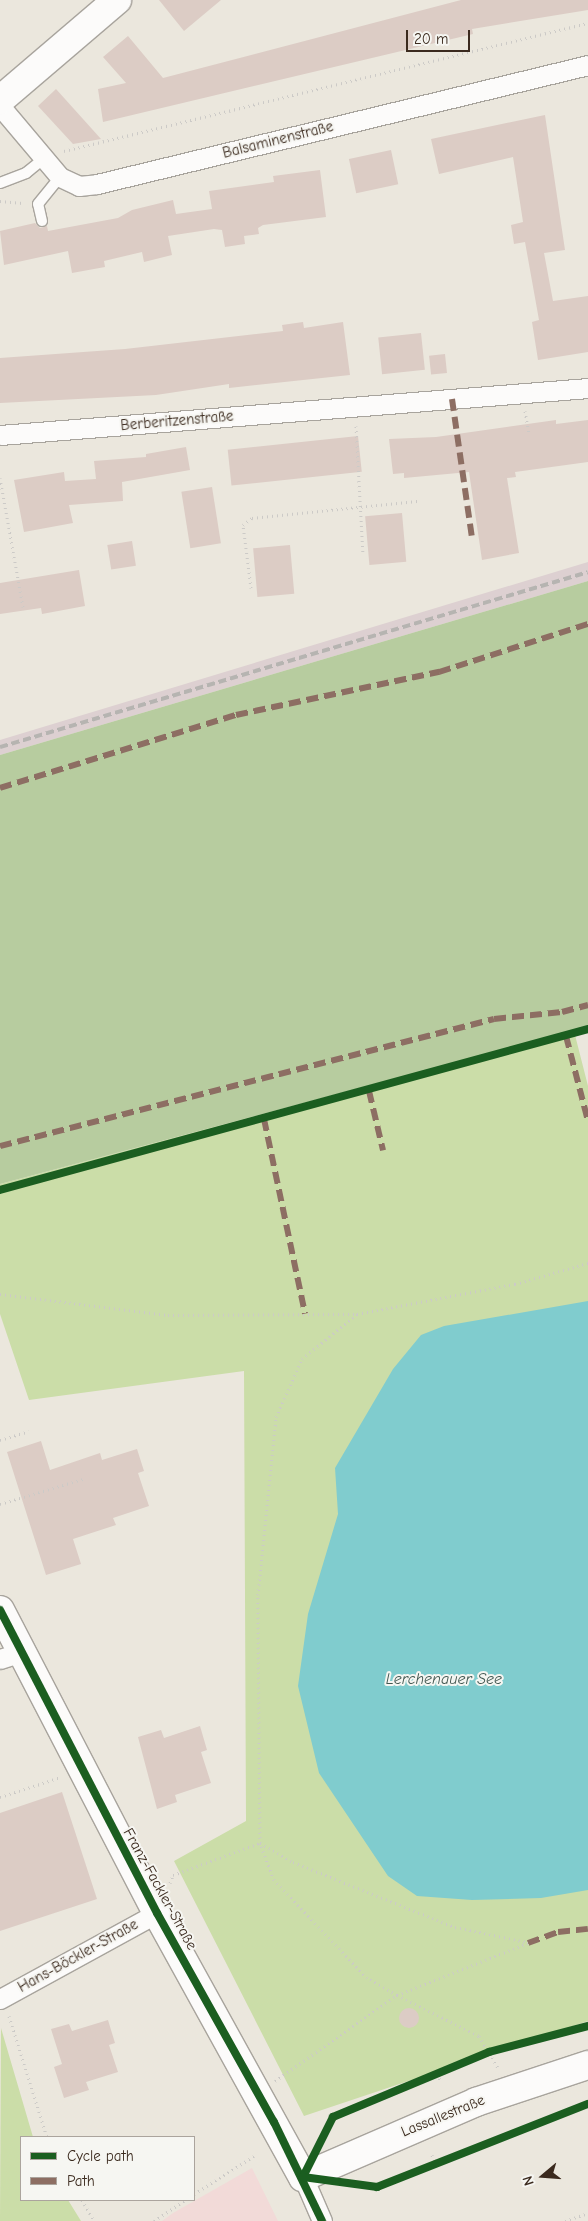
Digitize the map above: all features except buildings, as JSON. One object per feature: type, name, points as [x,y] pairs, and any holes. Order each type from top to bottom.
[{"type":"street","points":[[0,100],[117,0]]},
{"type":"street","name":"Balsaminenstraße","points":[[0,106],[60,177],[79,186],[97,184],[588,65]]},
{"type":"street","name":"Berberitzenstraße","points":[[0,435],[588,388]]},
{"type":"street","name":"Franz-Fackler-Straße","points":[[0,1610],[10,1656],[80,1770],[303,2177]]},
{"type":"street","name":"Hans-Böckler-Straße","points":[[1,1995],[157,1913]]},
{"type":"street","name":"Lassallestraße","points":[[303,2177],[407,2130],[511,2089],[588,2065]]},
{"type":"street","points":[[303,2177],[322,2221]]},
{"type":"lane","points":[[0,184],[26,173],[43,159]]},
{"type":"lane","points":[[42,221],[38,204],[60,177]]},
{"type":"path","points":[[43,159],[72,149],[588,23]]},
{"type":"path","points":[[355,406],[361,508],[358,515],[363,554]]},
{"type":"path","points":[[527,422],[529,433]]},
{"type":"path","points":[[0,478],[23,607]]},
{"type":"path","points":[[251,588],[243,525],[252,518],[417,501]]},
{"type":"path","points":[[0,1294],[168,1315],[357,1314],[515,1284],[588,1263]]},
{"type":"path","points":[[357,1314],[302,1359],[276,1418],[258,1596],[260,1843],[274,1880],[367,1978],[396,1996],[479,2036],[511,2089]]},
{"type":"path","points":[[0,1440],[29,1431]]},
{"type":"path","points":[[0,1504],[83,1480]]},
{"type":"path","points":[[0,1797],[80,1770]]},
{"type":"path","points":[[157,1913],[173,1876],[260,1843]]},
{"type":"path","points":[[258,2093],[396,1996],[528,1943],[455,1927],[293,1862],[260,1843]]},
{"type":"path","points":[[1,1995],[47,2136]]},
{"type":"path","points":[[437,2074],[440,2080]]},
{"type":"path","points":[[432,2155],[435,2162]]},
{"type":"path","points":[[195,2193],[254,2156]]},
{"type":"path","points":[[83,2201],[94,2221]]},
{"type":"path","points":[[154,2221],[184,2201]]},
{"type":"path","points":[[565,2221],[588,2213]]},
{"type":"shaded area","points":[[588,562],[588,581],[0,755],[0,740]]},
{"type":"shaded area","points":[[252,2168],[278,2221],[162,2221]]},
{"type":"green space","points":[[588,581],[588,1027],[0,1184],[0,755]]},
{"type":"green space","points":[[574,1031],[588,1086],[588,2021],[304,2116],[174,1861],[246,1821],[244,1371],[29,1400],[0,1314],[0,1184]]},
{"type":"green space","points":[[1,2028],[33,2136],[20,2136],[20,2201],[69,2201],[81,2221],[0,2221]]},
{"type":"water","name":"Lerchenauer See","points":[[588,1301],[588,1890],[541,1898],[472,1900],[417,1896],[388,1876],[319,1773],[298,1686],[308,1614],[338,1514],[335,1468],[393,1369],[421,1335],[444,1326]]},
{"type":"railway","points":[[0,747],[588,572]]},
{"type":"marked path","points":[[452,399],[472,537]]},
{"type":"marked path","points":[[0,788],[236,715],[439,672],[588,624]]},
{"type":"marked path","points":[[0,1146],[494,1019],[562,1012],[588,1005]]},
{"type":"marked path","points":[[566,1036],[588,1121]]},
{"type":"marked path","points":[[369,1091],[383,1150]]},
{"type":"marked path","points":[[264,1119],[305,1314]]},
{"type":"marked path","points":[[528,1943],[558,1932],[588,1929]]},
{"type":"cycle path","points":[[0,1190],[588,1029]]},
{"type":"cycle path","points":[[0,1610],[157,1913],[274,2122],[322,2221]]},
{"type":"cycle path","points":[[588,2026],[489,2052],[333,2117],[303,2177],[377,2187],[588,2104]]}]
